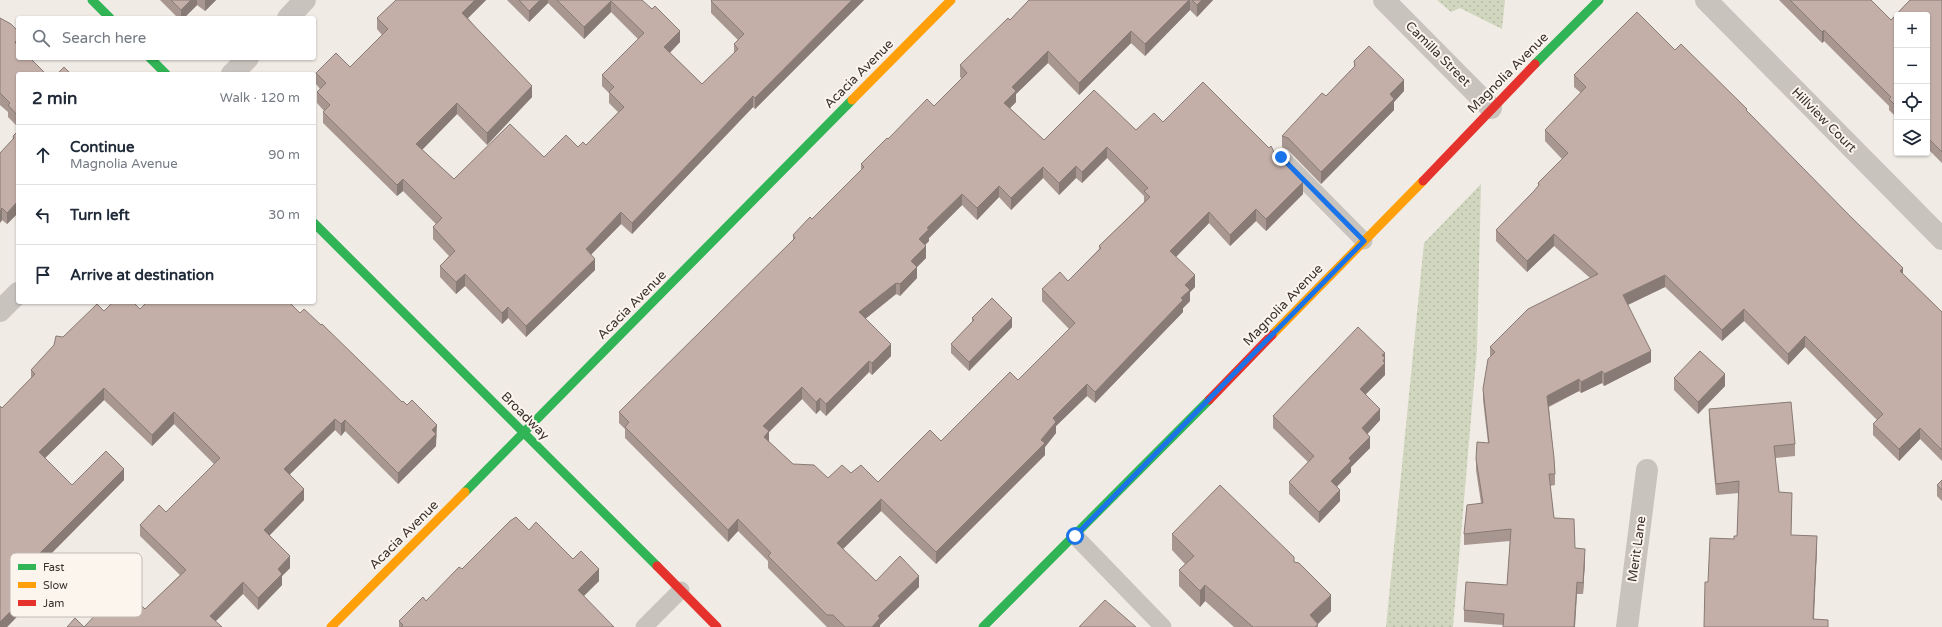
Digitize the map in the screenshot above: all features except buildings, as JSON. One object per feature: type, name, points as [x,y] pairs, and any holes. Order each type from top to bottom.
[{"type":"street","points":[[92,0],[108,16]]},
{"type":"street","points":[[290,16],[306,0]]},
{"type":"street","name":"Acacia Avenue","points":[[331,627],[951,0]]},
{"type":"street","name":"Camilla Street","points":[[1384,0],[1491,108]]},
{"type":"street","name":"Magnolia Avenue","points":[[983,627],[1075,536],[1364,241],[1491,108],[1599,0]]},
{"type":"street","name":"Hillview Court","points":[[1706,0],[1942,239]]},
{"type":"street","points":[[152,60],[164,72]]},
{"type":"street","points":[[234,72],[246,60]]},
{"type":"street","name":"Broadway","points":[[316,224],[717,627]]},
{"type":"street","points":[[0,311],[16,295]]},
{"type":"street","name":"Merit Lane","points":[[1627,627],[1648,470]]},
{"type":"lane","points":[[1281,157],[1364,241]]},
{"type":"lane","points":[[1075,536],[1163,627]]},
{"type":"lane","points":[[644,627],[681,590]]},
{"type":"green space","points":[[1437,0],[1505,0],[1502,29],[1460,8],[1451,12]]},
{"type":"green space","points":[[1481,184],[1477,349],[1453,627],[1386,627],[1424,243]]},
{"type":"traffic: fast","points":[[92,0],[108,16]]},
{"type":"traffic: fast","points":[[1535,64],[1599,0]]},
{"type":"traffic: fast","points":[[152,60],[164,72]]},
{"type":"traffic: fast","points":[[465,492],[852,100]]},
{"type":"traffic: fast","points":[[316,225],[657,566]]},
{"type":"traffic: fast","points":[[983,627],[1209,400]]},
{"type":"traffic: slow","points":[[852,100],[951,0]]},
{"type":"traffic: slow","points":[[1272,335],[1423,181]]},
{"type":"traffic: slow","points":[[331,627],[465,492]]},
{"type":"traffic: jam","points":[[1423,181],[1535,64]]},
{"type":"traffic: jam","points":[[1209,400],[1272,335]]},
{"type":"traffic: jam","points":[[657,566],[717,627]]},
{"type":"route","points":[[1075,536],[1364,241],[1281,157]]}]
